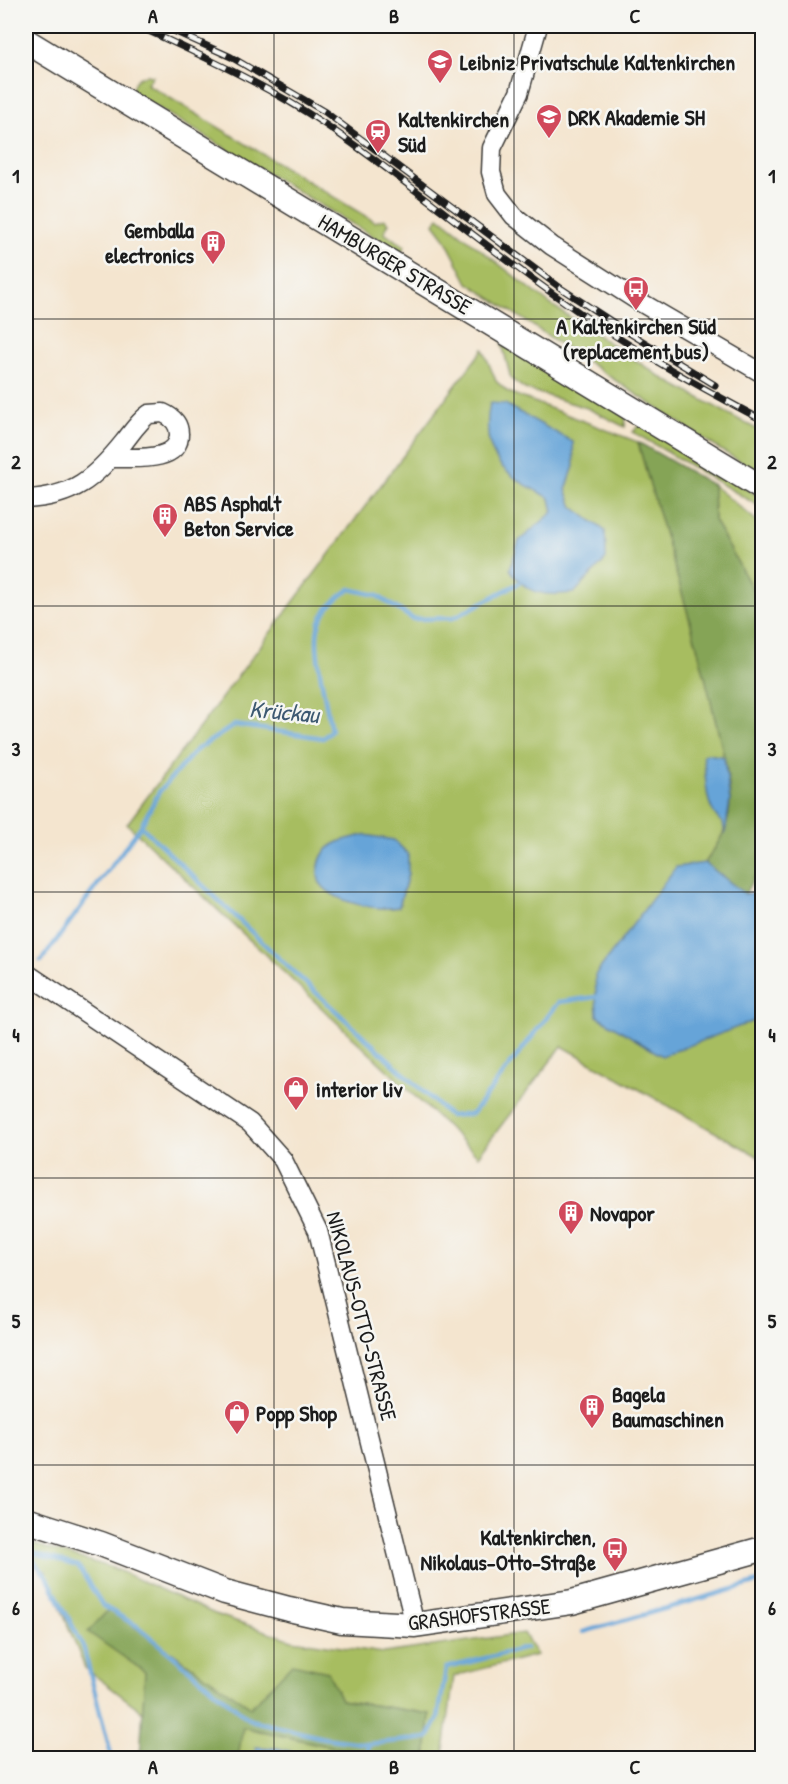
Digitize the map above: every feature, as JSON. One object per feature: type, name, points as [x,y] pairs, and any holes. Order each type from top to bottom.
[{"type":"main road","name":"HAMBURGER STRASSE","points":[[26,41],[762,488]]},
{"type":"main road","name":"GRASHOFSTRASSE","points":[[26,1520],[101,1544],[225,1592],[289,1610],[342,1621],[415,1625],[572,1602],[762,1549]]},
{"type":"street","points":[[538,26],[519,93],[492,148],[490,172],[497,194],[514,216],[552,246],[635,299],[762,373]]},
{"type":"street","points":[[26,499],[47,498],[72,490],[90,478],[111,458]]},
{"type":"street","name":"NIKOLAUS-OTTO-STRASSE","points":[[26,973],[250,1123],[284,1160],[318,1231],[415,1625]]},
{"type":"green space","points":[[153,76],[147,84],[375,222],[384,219],[389,223],[384,233],[405,246],[401,253],[136,95],[132,91],[133,85],[138,78]]},
{"type":"green space","points":[[439,217],[550,304],[664,379],[762,432],[762,474],[719,449],[468,283],[444,237],[434,224]]},
{"type":"green space","points":[[502,344],[626,416],[625,427],[587,408],[525,389],[511,379]]},
{"type":"green space","points":[[483,349],[496,381],[508,392],[638,442],[704,673],[728,777],[730,810],[719,841],[705,863],[682,867],[754,1022],[762,1004],[762,1175],[761,1158],[562,1046],[478,1156],[127,824]],"holes":[[[574,466],[566,489],[573,507],[605,531],[606,559],[574,593],[519,541],[553,513],[550,498]],[[408,874],[399,907],[378,908],[357,903],[337,895],[320,883]]]},
{"type":"green space","points":[[640,424],[762,498],[762,508],[633,432]]},
{"type":"green space","points":[[638,442],[713,485],[714,520],[759,601],[762,640],[762,864],[745,894],[705,863],[726,826],[730,810],[728,777],[704,673]]},
{"type":"green space","points":[[713,485],[762,525],[762,640],[759,601],[714,520]]},
{"type":"green space","points":[[26,1542],[113,1568],[215,1614],[292,1640],[384,1653],[524,1633],[537,1655],[454,1676],[443,1758],[426,1758],[429,1714],[341,1700],[328,1672],[252,1708],[109,1609],[89,1632],[145,1672],[143,1712],[85,1668],[46,1571],[26,1562]]},
{"type":"green space","points":[[109,1609],[251,1707],[292,1664],[328,1672],[341,1700],[430,1714],[426,1758],[382,1758],[243,1727],[238,1758],[140,1758],[145,1672],[88,1632]]},
{"type":"green space","points":[[242,1727],[382,1758],[238,1758]]},
{"type":"water","points":[[490,403],[505,404],[573,442],[574,466],[566,490],[573,507],[605,531],[606,559],[574,593],[546,594],[530,589],[516,578],[510,569],[519,541],[553,512],[550,498],[508,472],[492,451],[488,438]]},
{"type":"water","points":[[703,755],[724,757],[730,801],[725,834],[723,823],[712,810],[707,792]]},
{"type":"water","points":[[365,835],[394,840],[408,854],[408,874],[399,907],[380,908],[346,901],[327,891],[320,882],[319,868],[325,852],[336,843]]},
{"type":"water","points":[[705,863],[745,894],[762,890],[762,1004],[754,1021],[662,1056],[597,1016],[595,975],[676,867]]},
{"type":"water","points":[[256,1747],[278,1748],[314,1758],[254,1758]]},
{"type":"waterway","name":"Krückau","points":[[41,961],[141,826],[159,792],[196,750],[235,725],[323,738],[331,731],[319,664],[317,638],[323,616],[340,596],[350,589],[376,595],[413,619],[453,618],[519,583]]},
{"type":"waterway","points":[[141,826],[285,964],[450,1116],[472,1114],[559,1002],[596,997]]},
{"type":"waterway","points":[[26,1495],[31,1503]]},
{"type":"waterway","points":[[26,1551],[78,1566],[103,1606],[137,1626],[250,1720],[323,1738],[368,1744],[428,1738],[438,1719],[446,1668],[526,1648]]},
{"type":"waterway","points":[[26,1552],[47,1577],[83,1646],[112,1758]]},
{"type":"waterway","points":[[583,1632],[762,1581]]},
{"type":"waterway","points":[[367,1758],[368,1744]]},
{"type":"railway","points":[[138,26],[234,72],[304,110],[384,167],[498,254],[606,330],[762,420]]},
{"type":"railway","points":[[163,26],[231,57],[325,112],[562,289],[715,385]]},
{"type":"place","name":"Leibniz Privatschule Kaltenkirchen","points":[[440,85]]},
{"type":"place","name":"DRK Akademie SH","points":[[549,140]]},
{"type":"place","name":"Kaltenkirchen Süd","points":[[378,155]]},
{"type":"place","name":"Gemballa electronics","points":[[213,266]]},
{"type":"place","name":"A Kaltenkirchen Süd (replacement bus)","points":[[636,312]]},
{"type":"place","name":"ABS Asphalt Beton Service","points":[[165,539]]},
{"type":"place","name":"interior liv","points":[[296,1112]]},
{"type":"place","name":"Novapor","points":[[571,1236]]},
{"type":"place","name":"Bagela Baumaschinen","points":[[592,1430]]},
{"type":"place","name":"Popp Shop","points":[[237,1436]]},
{"type":"place","name":"Kaltenkirchen, Nikolaus-Otto-Straße","points":[[615,1573]]}]
